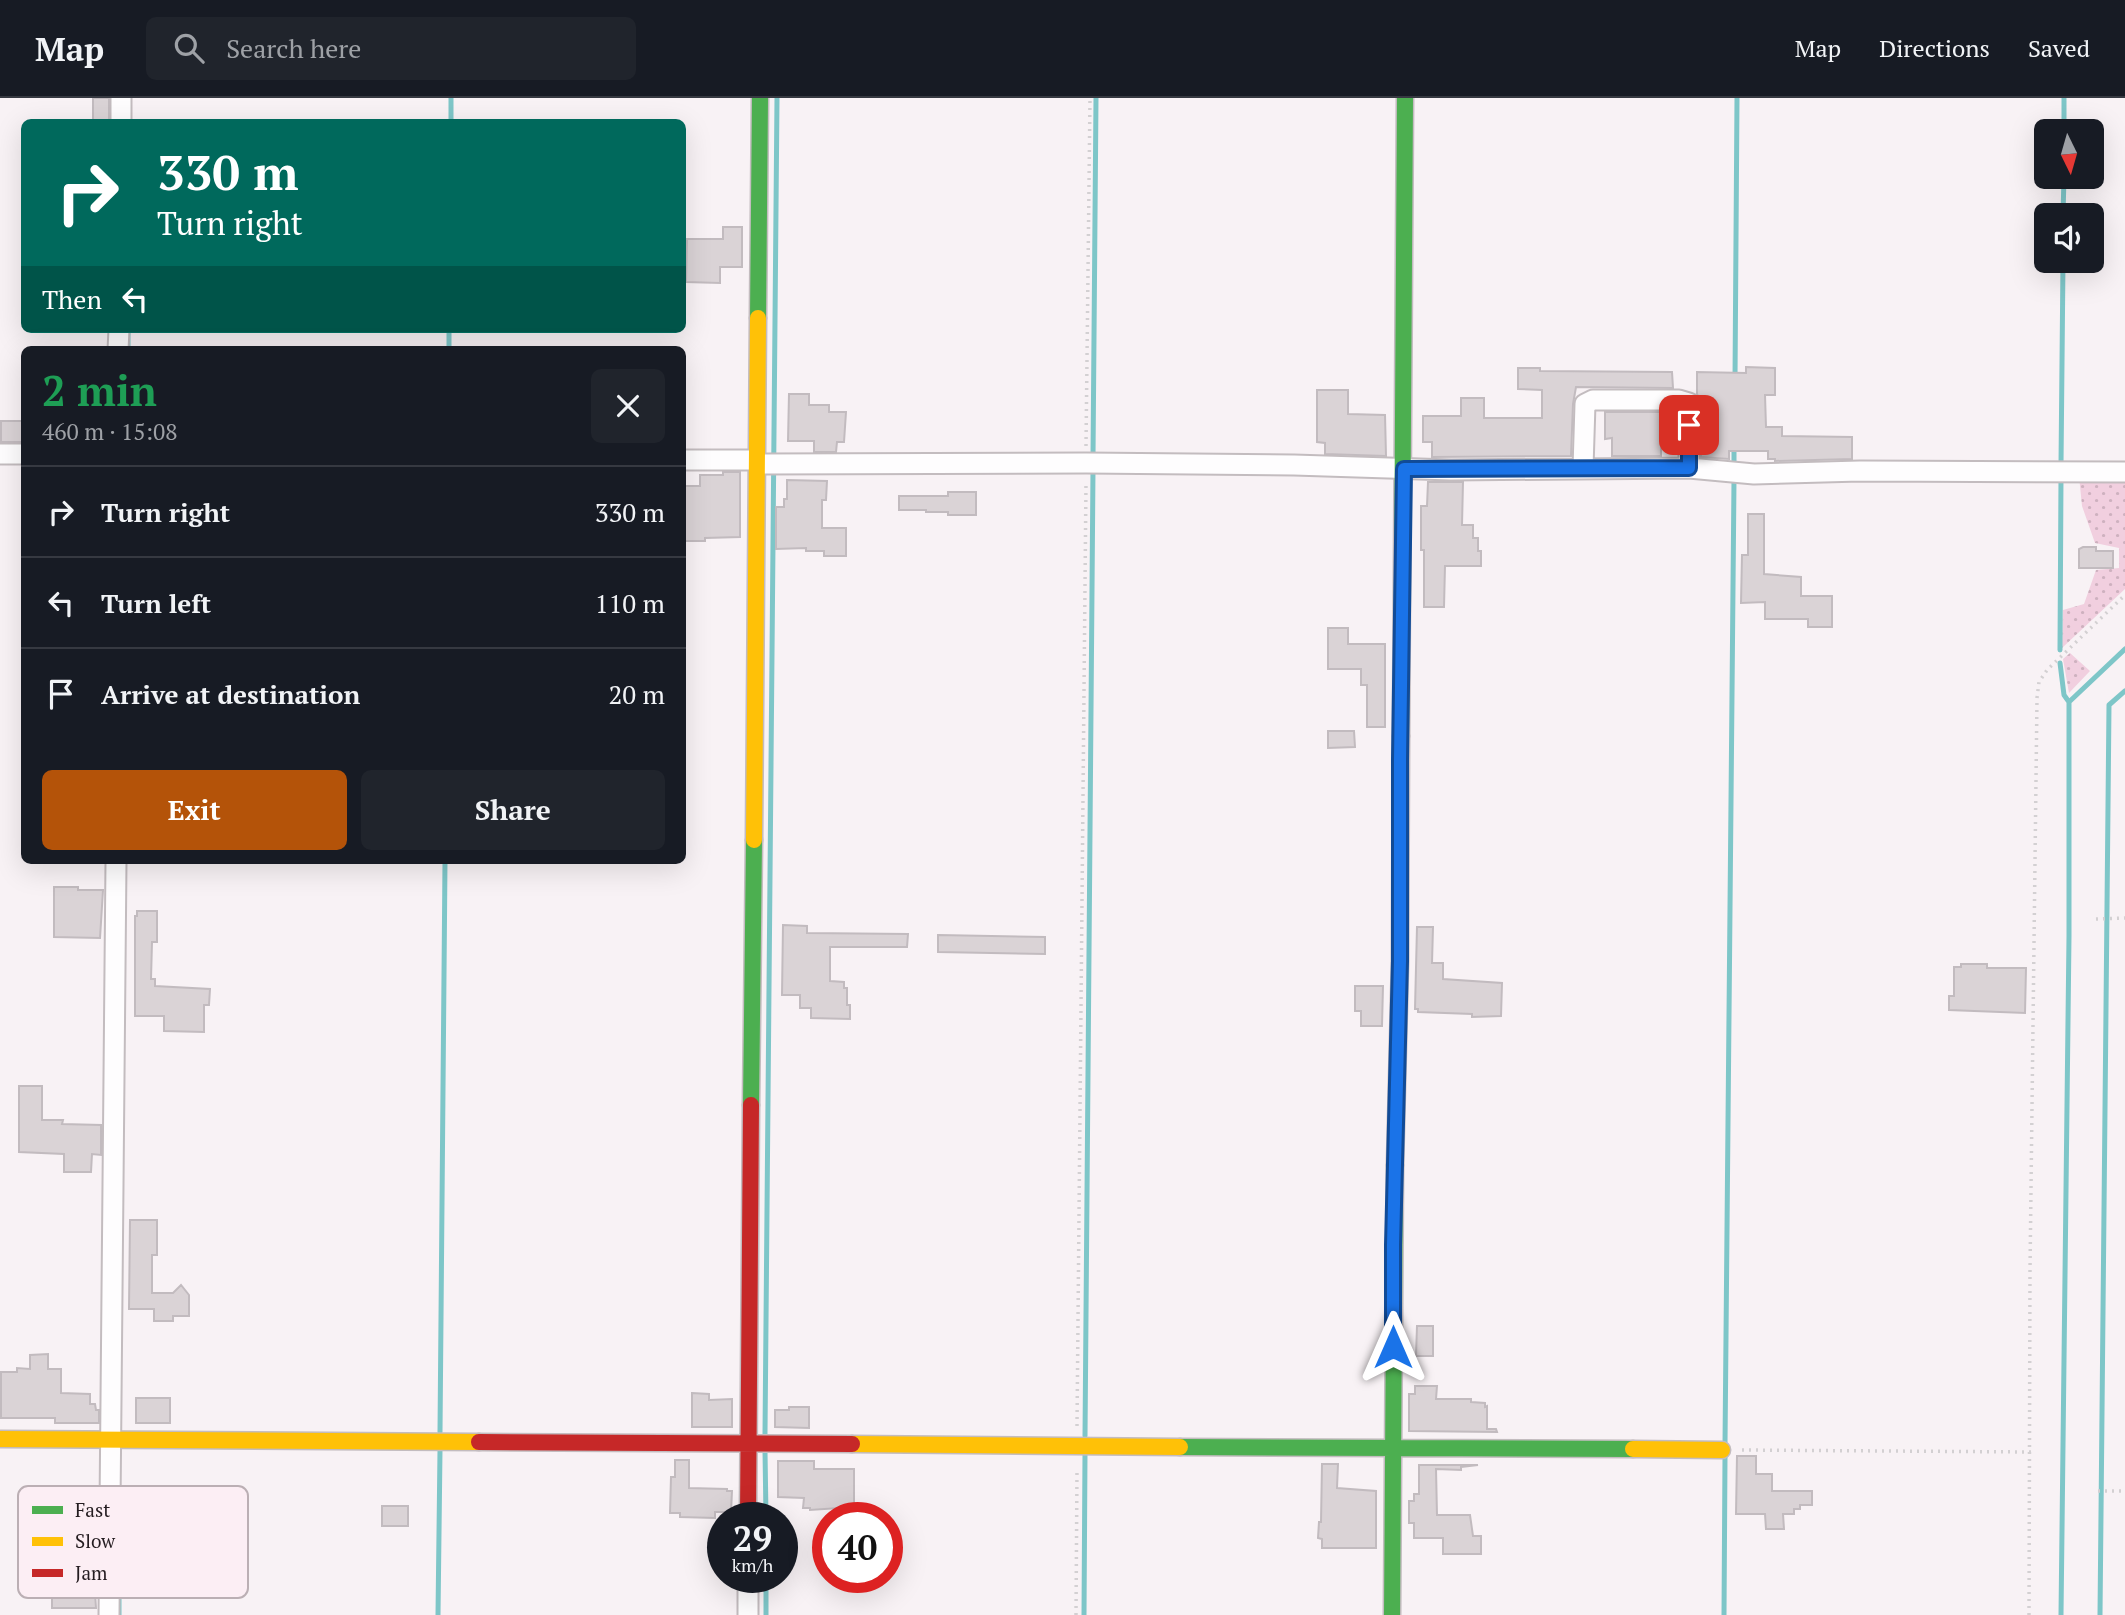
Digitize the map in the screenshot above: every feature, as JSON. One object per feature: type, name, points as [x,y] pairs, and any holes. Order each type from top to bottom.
[{"type":"street","points":[[121,98],[121,119]]},
{"type":"street","points":[[748,1502],[765,463],[760,98]]},
{"type":"street","points":[[1392,1615],[1401,1448],[1393,1245],[1400,961],[1405,98]]},
{"type":"street","points":[[1583,468],[1585,404],[1593,400],[1679,400],[1689,403],[1689,468]]},
{"type":"street","points":[[0,454],[21,454]]},
{"type":"street","points":[[686,460],[765,463],[1294,465],[1404,469],[1689,468],[1754,474],[1860,471],[2125,471]]},
{"type":"street","points":[[110,1486],[116,864]]},
{"type":"street","points":[[0,1439],[1726,1450]]},
{"type":"street","points":[[748,1593],[748,1615]]},
{"type":"path","points":[[1076,1615],[1090,98]]},
{"type":"path","points":[[2029,1615],[2037,698],[2039,682],[2047,670],[2125,595]]},
{"type":"path","points":[[2096,919],[2125,918]]},
{"type":"path","points":[[1726,1450],[2031,1452]]},
{"type":"path","points":[[2098,1491],[2125,1491]]},
{"type":"shaded area","points":[[2079,476],[2125,477],[2125,589],[2062,648],[2063,610],[2084,604],[2096,570],[2119,568],[2119,548],[2095,543],[2082,506]]},
{"type":"shaded area","points":[[2070,653],[2090,671],[2069,693],[2063,659]]},
{"type":"building","points":[[93,98],[109,98],[109,119],[93,119]]},
{"type":"building","points":[[723,227],[742,227],[742,267],[720,267],[720,283],[686,282],[687,239],[723,239]]},
{"type":"building","points":[[1746,367],[1775,368],[1775,395],[1765,395],[1766,427],[1782,427],[1782,436],[1852,437],[1852,459],[1775,461],[1768,459],[1768,451],[1729,451],[1729,459],[1701,457],[1701,403],[1697,394],[1697,372],[1746,373]]},
{"type":"building","points":[[1518,368],[1540,368],[1540,371],[1672,372],[1673,388],[1576,387],[1571,456],[1432,457],[1432,442],[1423,442],[1423,416],[1461,416],[1461,398],[1484,398],[1484,418],[1542,418],[1542,390],[1518,389]]},
{"type":"building","points":[[1317,390],[1348,390],[1348,414],[1385,415],[1386,456],[1325,454],[1325,443],[1317,442]]},
{"type":"building","points":[[789,394],[809,394],[809,405],[829,405],[829,412],[846,412],[844,442],[837,442],[836,452],[814,452],[814,441],[788,441]]},
{"type":"building","points":[[1605,412],[1676,412],[1677,448],[1661,447],[1661,456],[1612,456],[1612,438],[1605,439]]},
{"type":"building","points":[[1,421],[21,421],[21,442],[1,442]]},
{"type":"building","points":[[723,472],[740,472],[740,537],[686,541],[686,486],[700,486],[700,475],[723,475]]},
{"type":"building","points":[[787,480],[827,481],[826,500],[822,500],[822,528],[846,528],[846,556],[824,556],[824,551],[806,551],[806,548],[776,549],[776,507],[784,507]]},
{"type":"building","points":[[1428,482],[1463,482],[1462,525],[1473,525],[1473,538],[1478,538],[1478,551],[1481,551],[1481,566],[1445,566],[1444,607],[1424,607],[1421,506],[1427,506]]},
{"type":"building","points":[[948,492],[976,492],[976,515],[899,510],[899,496],[948,496]]},
{"type":"building","points":[[1748,514],[1764,514],[1764,574],[1801,577],[1801,596],[1832,596],[1832,627],[1808,627],[1808,619],[1765,619],[1765,602],[1741,603],[1742,555],[1748,555]]},
{"type":"building","points":[[2096,547],[2096,551],[2113,551],[2113,568],[2079,568],[2079,549]]},
{"type":"building","points":[[1328,628],[1348,628],[1348,644],[1385,644],[1385,727],[1367,727],[1367,685],[1361,685],[1361,669],[1328,669]]},
{"type":"building","points":[[1328,731],[1354,731],[1355,747],[1328,748]]},
{"type":"building","points":[[54,887],[103,890],[100,938],[54,937]]},
{"type":"building","points":[[137,911],[157,911],[157,942],[152,942],[151,979],[155,979],[155,986],[210,989],[209,1005],[204,1005],[204,1032],[164,1031],[164,1016],[135,1016]]},
{"type":"building","points":[[783,925],[807,926],[807,933],[908,934],[907,947],[830,947],[830,981],[844,982],[844,988],[847,988],[847,1005],[850,1005],[850,1019],[811,1018],[811,1008],[800,1008],[800,995],[782,995]]},
{"type":"building","points":[[1417,927],[1433,927],[1432,963],[1443,963],[1443,979],[1502,983],[1501,1016],[1472,1017],[1472,1014],[1418,1012],[1418,1009],[1415,1009]]},
{"type":"building","points":[[938,935],[1045,937],[1045,954],[938,952]]},
{"type":"building","points":[[1961,964],[1987,964],[1987,968],[2026,968],[2025,1013],[1949,1010],[1949,996],[1954,996],[1954,967],[1961,967]]},
{"type":"building","points":[[1355,986],[1383,986],[1382,1026],[1361,1026],[1361,1011],[1355,1011]]},
{"type":"building","points":[[19,1086],[42,1086],[42,1120],[63,1120],[62,1124],[101,1125],[101,1155],[92,1154],[91,1172],[64,1172],[64,1154],[19,1152]]},
{"type":"building","points":[[130,1220],[157,1220],[157,1255],[152,1255],[152,1293],[173,1293],[181,1285],[189,1295],[189,1316],[173,1316],[173,1321],[154,1321],[154,1309],[129,1309]]},
{"type":"building","points":[[1417,1326],[1433,1326],[1433,1356],[1416,1356]]},
{"type":"building","points":[[48,1354],[48,1369],[61,1369],[61,1393],[90,1394],[90,1404],[95,1404],[96,1410],[99,1410],[99,1423],[55,1423],[55,1418],[1,1418],[1,1372],[17,1372],[17,1368],[30,1369],[30,1355]]},
{"type":"building","points":[[1415,1386],[1437,1386],[1436,1399],[1471,1399],[1471,1402],[1485,1403],[1487,1429],[1496,1429],[1497,1432],[1409,1431],[1409,1394],[1415,1394]]},
{"type":"building","points":[[692,1393],[709,1394],[709,1400],[732,1399],[732,1427],[692,1427]]},
{"type":"building","points":[[136,1398],[170,1398],[170,1423],[136,1423]]},
{"type":"building","points":[[789,1407],[809,1407],[809,1428],[775,1427],[775,1410],[789,1410]]},
{"type":"building","points":[[1737,1456],[1756,1456],[1756,1474],[1772,1474],[1772,1491],[1812,1491],[1812,1505],[1800,1505],[1800,1509],[1794,1509],[1794,1514],[1783,1514],[1784,1529],[1766,1529],[1765,1514],[1736,1514]]},
{"type":"building","points":[[675,1460],[689,1460],[689,1488],[727,1489],[732,1491],[731,1502],[707,1502],[707,1518],[680,1517],[680,1513],[670,1513],[671,1477],[675,1477]]},
{"type":"building","points":[[778,1461],[814,1461],[814,1469],[854,1469],[854,1502],[812,1502],[810,1510],[803,1508],[804,1498],[778,1497]]},
{"type":"building","points":[[1322,1464],[1338,1464],[1337,1488],[1376,1491],[1376,1548],[1322,1548],[1322,1539],[1318,1538],[1321,1522]]},
{"type":"building","points":[[1419,1465],[1478,1465],[1461,1467],[1461,1470],[1436,1469],[1437,1515],[1470,1515],[1473,1536],[1481,1536],[1481,1554],[1443,1554],[1443,1538],[1414,1538],[1414,1523],[1409,1523],[1409,1501],[1414,1501],[1414,1494],[1419,1494]]},
{"type":"building","points":[[382,1506],[408,1506],[408,1526],[382,1526]]},
{"type":"building","points":[[52,1598],[95,1598],[96,1608],[52,1608]]},
{"type":"waterway","points":[[451,98],[451,119]]},
{"type":"waterway","points":[[765,1434],[777,98]]},
{"type":"waterway","points":[[1093,457],[1096,98]]},
{"type":"waterway","points":[[1735,379],[1737,98]]},
{"type":"waterway","points":[[2064,98],[2064,119]]},
{"type":"waterway","points":[[2063,203],[2064,189]]},
{"type":"waterway","points":[[2061,464],[2063,273]]},
{"type":"waterway","points":[[128,333],[128,346]]},
{"type":"waterway","points":[[449,333],[449,346]]},
{"type":"waterway","points":[[1734,445],[1734,466]]},
{"type":"waterway","points":[[1085,1436],[1093,469]]},
{"type":"waterway","points":[[2060,650],[2061,477]]},
{"type":"waterway","points":[[1725,1444],[1734,480]]},
{"type":"waterway","points":[[2061,1615],[2069,702],[2125,649]]},
{"type":"waterway","points":[[2060,663],[2064,695],[2069,702]]},
{"type":"waterway","points":[[2100,1615],[2109,705],[2125,691]]},
{"type":"waterway","points":[[440,1432],[445,864]]},
{"type":"waterway","points":[[438,1615],[440,1450]]},
{"type":"waterway","points":[[765,1451],[766,1502]]},
{"type":"waterway","points":[[1084,1615],[1085,1454]]},
{"type":"waterway","points":[[1724,1615],[1725,1457]]},
{"type":"waterway","points":[[766,1593],[766,1615]]},
{"type":"waterway","points":[[119,1598],[119,1615]]},
{"type":"traffic: fast","points":[[758,318],[760,98]]},
{"type":"traffic: fast","points":[[1401,736],[1405,98]]},
{"type":"traffic: fast","points":[[751,1105],[754,840]]},
{"type":"traffic: fast","points":[[1392,1615],[1395,1165]]},
{"type":"traffic: fast","points":[[1180,1447],[1633,1449]]},
{"type":"traffic: slow","points":[[754,840],[758,318]]},
{"type":"traffic: slow","points":[[0,1439],[479,1442]]},
{"type":"traffic: slow","points":[[852,1444],[1180,1447]]},
{"type":"traffic: slow","points":[[1633,1449],[1722,1450]]},
{"type":"traffic: jam","points":[[1395,1165],[1400,961],[1401,736]]},
{"type":"traffic: jam","points":[[748,1502],[751,1105]]},
{"type":"traffic: jam","points":[[479,1442],[852,1444]]},
{"type":"route","points":[[1393,1347],[1400,961],[1404,469],[1689,468],[1689,425]]}]
